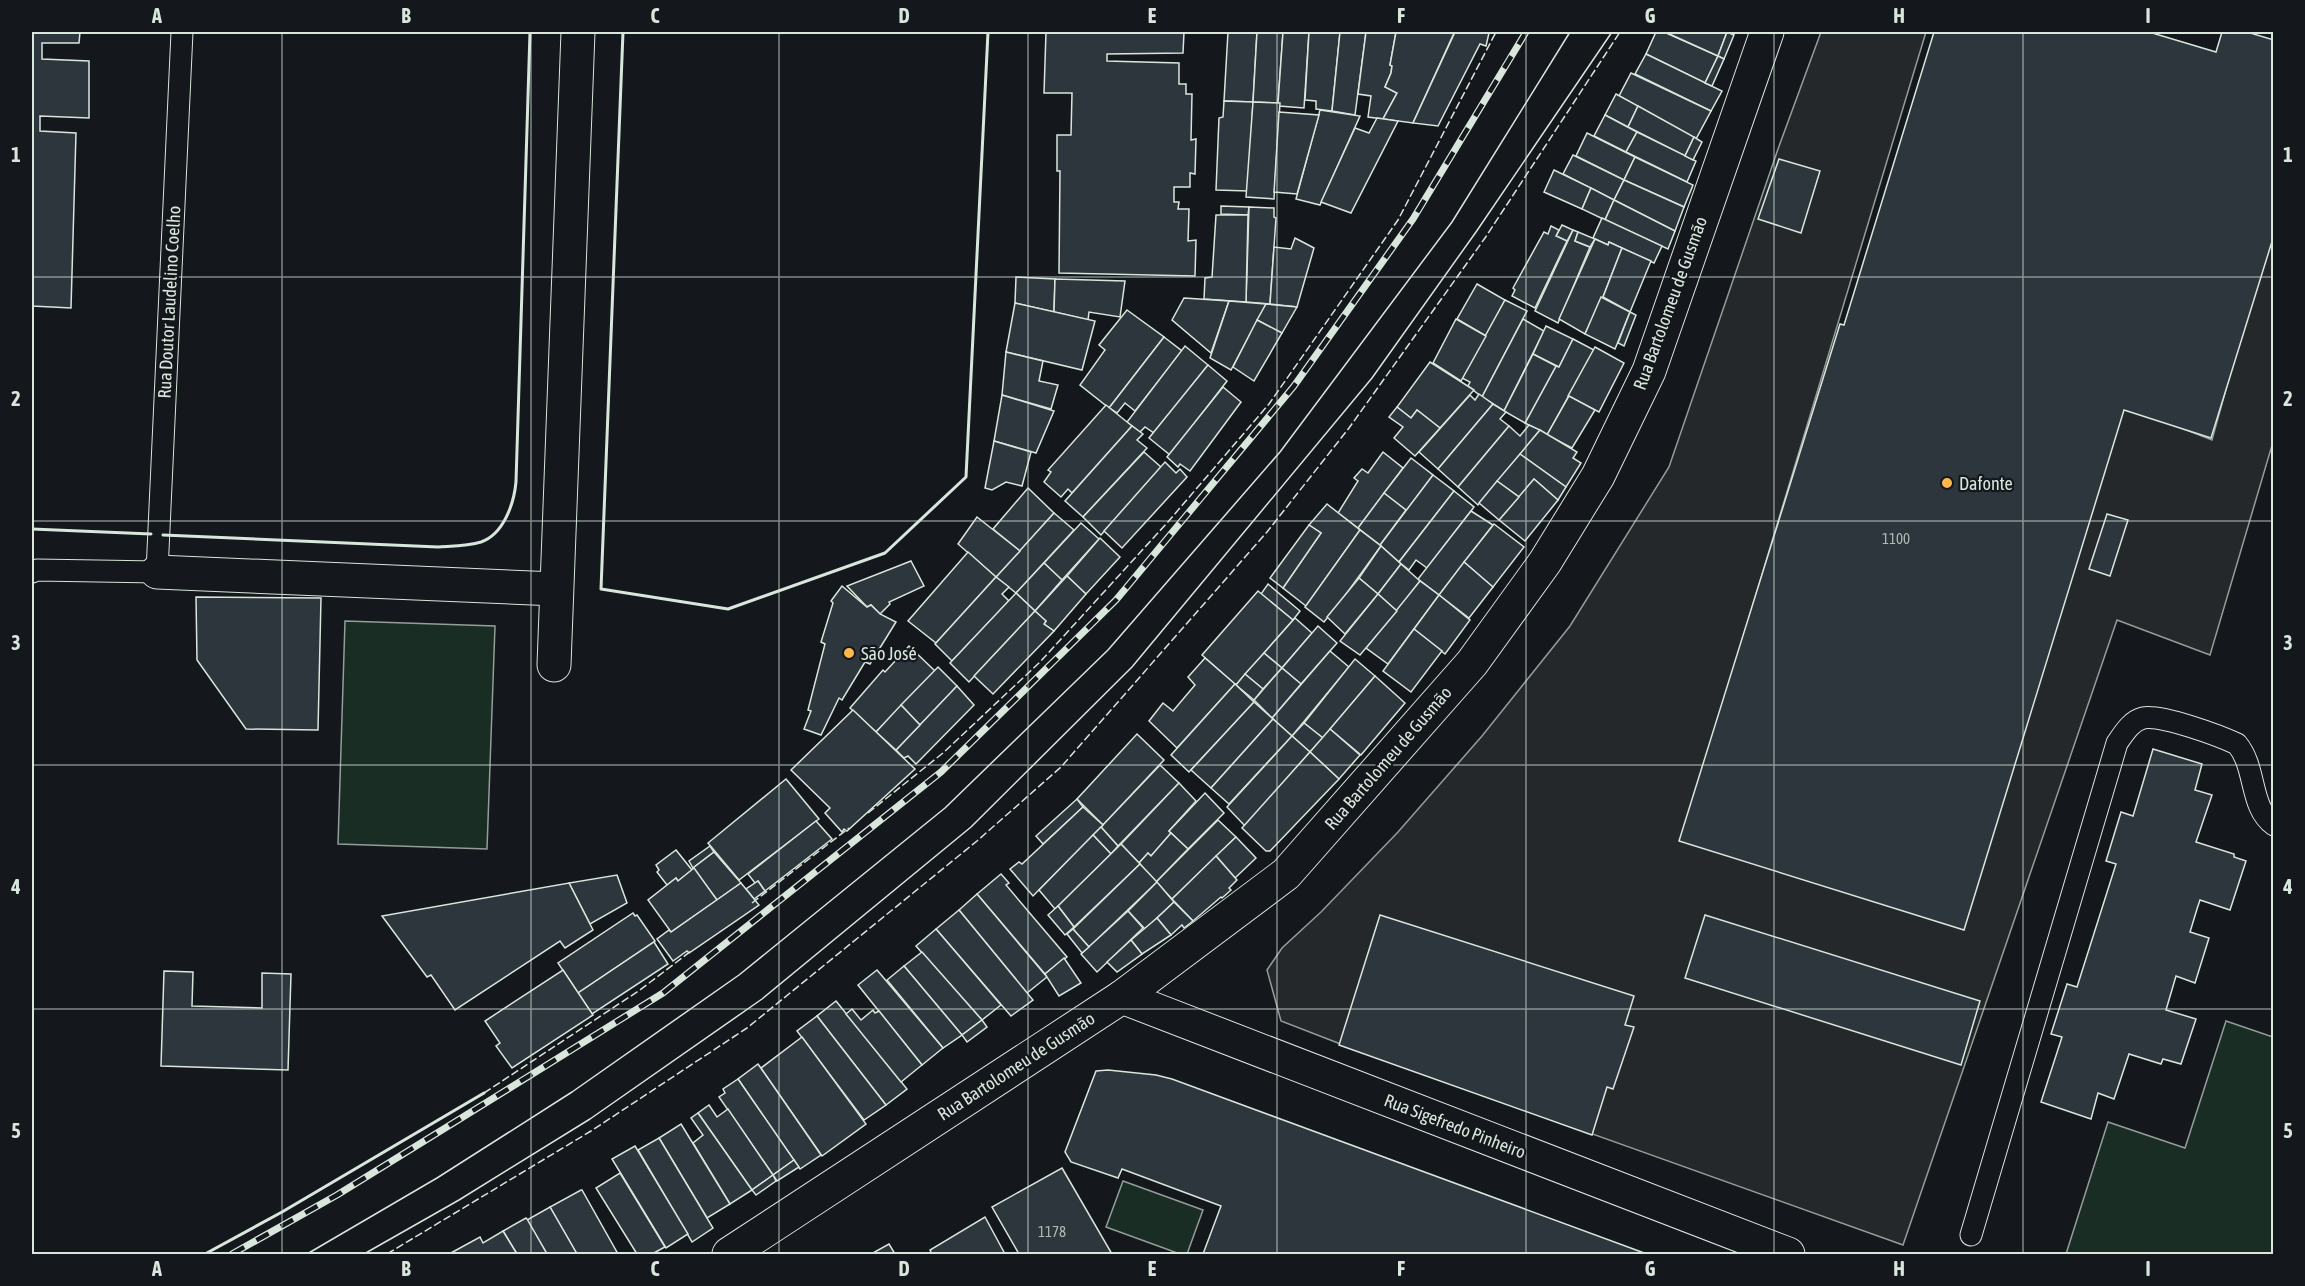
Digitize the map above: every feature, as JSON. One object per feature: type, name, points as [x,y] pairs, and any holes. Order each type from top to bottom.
[{"type":"street","points":[[554,665],[578,32]]},
{"type":"street","name":"Rua Bartolomeu de Gusmão","points":[[729,1254],[1122,997],[1286,874],[1472,663],[1545,562],[1598,476],[1649,371],[1767,32]]},
{"type":"street","points":[[157,572],[556,589]]},
{"type":"street","name":"Rua Sigefredo Pinheiro","points":[[1122,997],[1788,1254]]},
{"type":"lane","name":"Rua Doutor Laudelino Coelho","points":[[157,572],[182,32]]},
{"type":"lane","points":[[32,572],[37,570],[157,572]]},
{"type":"lane","points":[[1971,1235],[2117,743],[2127,727],[2144,718],[2163,719],[2237,744],[2245,753],[2250,765],[2263,815],[2274,825]]},
{"type":"green space","points":[[345,621],[495,626],[487,849],[338,844]]},
{"type":"green space","points":[[2226,1021],[2273,1037],[2273,1254],[2066,1254],[2108,1122],[2185,1148]]},
{"type":"green space","points":[[1123,1181],[1203,1210],[1187,1254],[1180,1254],[1106,1227]]},
{"type":"shaded area","points":[[1821,32],[1926,32],[1682,839],[2122,405],[2212,440],[2273,219],[2273,442],[2210,655],[2117,620],[1903,1245],[1281,1021],[1267,970],[1282,948],[1321,912],[1398,832],[1482,736],[1570,626],[1669,467],[1778,149]]},
{"type":"building","points":[[32,32],[80,32],[79,43],[42,43],[42,59],[89,61],[89,118],[40,116],[40,131],[76,133],[71,308],[32,306]]},
{"type":"building","points":[[1046,32],[1184,32],[1183,53],[1107,54],[1107,61],[1179,63],[1179,84],[1186,84],[1186,94],[1192,94],[1191,140],[1196,139],[1195,174],[1190,173],[1190,187],[1174,187],[1174,202],[1179,202],[1178,209],[1189,209],[1188,241],[1196,240],[1195,276],[1059,273],[1060,171],[1057,171],[1057,135],[1071,135],[1072,93],[1044,93]]},
{"type":"building","points":[[1228,32],[1257,32],[1253,102],[1224,101]]},
{"type":"building","points":[[1257,32],[1283,32],[1278,103],[1253,102]]},
{"type":"building","points":[[1283,32],[1309,32],[1304,108],[1279,106],[1278,103]]},
{"type":"building","points":[[1309,32],[1340,32],[1332,111],[1316,109],[1316,101],[1305,100]]},
{"type":"building","points":[[1340,32],[1366,32],[1355,115],[1332,111]]},
{"type":"building","points":[[1366,32],[1396,32],[1390,65],[1392,66],[1391,73],[1385,87],[1397,93],[1383,119],[1368,117],[1371,96],[1358,94]]},
{"type":"building","points":[[1396,32],[1454,33],[1413,123],[1383,119],[1397,93],[1385,87],[1391,73],[1392,66],[1390,65]]},
{"type":"building","points":[[1455,32],[1489,33],[1486,46],[1480,44],[1438,126],[1413,123]]},
{"type":"building","points":[[1656,32],[1664,32],[1718,56],[1705,83],[1646,54]]},
{"type":"building","points":[[1665,32],[1727,32],[1718,56]]},
{"type":"building","points":[[1727,32],[1734,35],[1724,59],[1718,56]]},
{"type":"building","name":"Dafonte","points":[[1934,32],[2149,32],[2216,52],[2222,32],[2247,32],[2274,40],[2274,235],[2211,438],[2124,410],[1964,930],[1679,841],[1840,324],[1844,325]]},
{"type":"building","points":[[1646,54],[1722,91],[1711,111],[1635,74]]},
{"type":"building","points":[[1718,56],[1724,59],[1712,86],[1705,83]]},
{"type":"building","points":[[1631,73],[1711,111],[1696,139],[1619,96]]},
{"type":"building","points":[[1616,94],[1638,106],[1628,127],[1605,115]]},
{"type":"building","points":[[1224,101],[1253,102],[1248,191],[1216,190],[1219,118],[1223,117]]},
{"type":"building","points":[[1253,102],[1280,103],[1274,199],[1246,197]]},
{"type":"building","points":[[1638,106],[1694,137],[1685,156],[1628,127]]},
{"type":"building","points":[[1320,110],[1360,116],[1320,205],[1296,199]]},
{"type":"building","points":[[1279,112],[1319,115],[1297,194],[1274,192]]},
{"type":"building","points":[[1605,115],[1637,132],[1626,152],[1594,136]]},
{"type":"building","points":[[1377,118],[1398,121],[1351,213],[1321,202],[1355,128],[1369,133]]},
{"type":"building","points":[[1637,132],[1696,161],[1687,182],[1626,152]]},
{"type":"building","points":[[1587,133],[1635,157],[1624,180],[1576,156]]},
{"type":"building","points":[[1694,137],[1702,142],[1693,160],[1685,156]]},
{"type":"building","points":[[1573,155],[1624,180],[1614,200],[1563,174]]},
{"type":"building","points":[[1635,157],[1693,185],[1684,207],[1624,180]]},
{"type":"building","points":[[1779,159],[1820,171],[1801,233],[1758,219]]},
{"type":"building","points":[[1554,170],[1591,188],[1582,209],[1544,192]]},
{"type":"building","points":[[1624,180],[1684,207],[1675,231],[1614,200]]},
{"type":"building","points":[[1591,188],[1614,200],[1605,220],[1582,209]]},
{"type":"building","points":[[1614,200],[1675,231],[1668,249],[1605,220]]},
{"type":"building","points":[[1221,206],[1249,207],[1248,215],[1221,214]]},
{"type":"building","points":[[1249,207],[1274,208],[1276,218],[1270,304],[1246,302]]},
{"type":"building","points":[[1216,215],[1248,215],[1246,302],[1204,299],[1205,278],[1212,277]]},
{"type":"building","points":[[1602,218],[1662,246],[1654,263],[1609,242],[1608,245],[1593,238]]},
{"type":"building","points":[[1562,225],[1573,230],[1567,241],[1556,236]]},
{"type":"building","points":[[1551,226],[1559,230],[1556,236],[1567,241],[1535,308],[1512,296],[1515,290],[1513,288],[1544,232],[1548,234]]},
{"type":"building","points":[[1573,230],[1578,232],[1575,241],[1590,247],[1558,323],[1535,311]]},
{"type":"building","points":[[1578,232],[1595,239],[1590,247],[1575,241]]},
{"type":"building","points":[[1295,238],[1314,248],[1297,307],[1270,304],[1274,247],[1291,249]]},
{"type":"building","points":[[1595,239],[1622,248],[1603,297],[1585,334],[1559,319]]},
{"type":"building","points":[[1622,248],[1651,261],[1630,312],[1603,297]]},
{"type":"building","points":[[1016,277],[1055,279],[1054,312],[1015,303]]},
{"type":"building","points":[[1055,279],[1125,281],[1120,317],[1089,312],[1088,320],[1054,312]]},
{"type":"building","points":[[1477,284],[1505,300],[1486,336],[1457,319]]},
{"type":"building","points":[[1601,297],[1630,312],[1615,349],[1585,334]]},
{"type":"building","points":[[1184,298],[1229,301],[1211,353],[1172,320]]},
{"type":"building","points":[[1505,300],[1527,311],[1482,397],[1468,386],[1470,382],[1462,378]]},
{"type":"building","points":[[1229,301],[1266,304],[1231,370],[1210,358]]},
{"type":"building","points":[[1015,303],[1095,321],[1082,370],[1006,352]]},
{"type":"building","points":[[1266,304],[1297,307],[1282,333],[1257,320]]},
{"type":"building","points":[[1127,310],[1164,337],[1109,408],[1080,385],[1105,350],[1099,345]]},
{"type":"building","points":[[1630,312],[1636,315],[1624,346],[1618,343]]},
{"type":"building","points":[[1456,319],[1486,336],[1461,381],[1433,363]]},
{"type":"building","points":[[1523,319],[1544,331],[1504,411],[1482,397]]},
{"type":"building","points":[[1257,320],[1282,333],[1254,381],[1233,367]]},
{"type":"building","points":[[1546,326],[1573,339],[1559,367],[1533,354]]},
{"type":"building","points":[[1164,337],[1182,351],[1135,411],[1125,403],[1117,413],[1109,408]]},
{"type":"building","points":[[1573,339],[1594,350],[1547,435],[1525,423]]},
{"type":"building","points":[[1185,346],[1208,365],[1154,433],[1145,427],[1140,432],[1127,422]]},
{"type":"building","points":[[1595,347],[1624,363],[1599,412],[1568,396]]},
{"type":"building","points":[[1006,352],[1043,361],[1039,381],[1058,385],[1051,409],[1002,395]]},
{"type":"building","points":[[1533,354],[1556,366],[1525,423],[1504,411]]},
{"type":"building","points":[[1430,362],[1474,390],[1440,428],[1417,410],[1411,418],[1397,407]]},
{"type":"building","points":[[1208,365],[1227,381],[1170,455],[1149,438]]},
{"type":"building","points":[[1223,387],[1241,402],[1190,471],[1180,464],[1178,467],[1167,457]]},
{"type":"building","points":[[1479,394],[1493,404],[1438,469],[1419,452],[1470,395],[1475,400]]},
{"type":"building","points":[[1002,395],[1054,411],[1036,453],[994,441]]},
{"type":"building","points":[[1569,396],[1595,410],[1572,448],[1547,435]]},
{"type":"building","points":[[1493,404],[1506,412],[1500,419],[1509,426],[1458,487],[1438,469]]},
{"type":"building","points":[[1106,405],[1132,426],[1072,493],[1068,489],[1061,497],[1044,482],[1051,472],[1048,470]]},
{"type":"building","points":[[1397,407],[1411,418],[1417,410],[1440,428],[1415,456],[1394,438],[1403,427],[1389,417]]},
{"type":"building","points":[[1529,425],[1540,430],[1478,505],[1458,487],[1509,426],[1520,436]]},
{"type":"building","points":[[1132,426],[1143,434],[1137,440],[1147,448],[1083,517],[1065,501]]},
{"type":"building","points":[[1540,430],[1577,452],[1573,458],[1581,463],[1566,487],[1520,454]]},
{"type":"building","points":[[994,441],[1031,452],[1022,486],[1006,482],[992,490],[985,488]]},
{"type":"building","points":[[1144,452],[1161,467],[1101,535],[1083,517]]},
{"type":"building","points":[[1383,452],[1403,468],[1358,528],[1338,513],[1358,481],[1354,478],[1362,469],[1368,473]]},
{"type":"building","points":[[1520,454],[1566,487],[1558,500],[1534,479],[1519,497],[1497,481]]},
{"type":"building","points":[[1411,458],[1433,475],[1406,511],[1384,493]]},
{"type":"building","points":[[1165,462],[1176,473],[1180,469],[1187,477],[1122,548],[1104,531]]},
{"type":"building","points":[[1433,475],[1454,491],[1399,562],[1380,545]]},
{"type":"building","points":[[1534,479],[1558,500],[1525,541],[1499,520]]},
{"type":"building","points":[[1497,481],[1519,497],[1499,520],[1479,503]]},
{"type":"building","points":[[1028,488],[1054,513],[1020,551],[993,529]]},
{"type":"building","points":[[1454,491],[1474,507],[1427,568],[1416,560],[1409,570],[1399,562]]},
{"type":"building","points":[[1384,493],[1406,510],[1380,545],[1358,528]]},
{"type":"building","points":[[1327,504],[1360,530],[1306,606],[1283,588],[1321,533],[1309,525]]},
{"type":"building","points":[[1471,511],[1493,525],[1439,595],[1418,579]]},
{"type":"building","points":[[1054,513],[1074,530],[1016,593],[996,577]]},
{"type":"building","points":[[2107,514],[2128,520],[2110,576],[2089,569]]},
{"type":"building","points":[[977,517],[1020,551],[996,577],[958,544]]},
{"type":"building","points":[[1081,523],[1099,539],[1062,580],[1044,563]]},
{"type":"building","points":[[1494,524],[1524,547],[1493,587],[1464,562]]},
{"type":"building","points":[[1309,525],[1321,533],[1283,588],[1270,578]]},
{"type":"building","points":[[1360,530],[1381,546],[1324,622],[1305,607]]},
{"type":"building","points":[[1100,538],[1120,557],[1086,594],[1067,576]]},
{"type":"building","points":[[1381,546],[1401,564],[1378,594],[1359,578]]},
{"type":"building","points":[[968,552],[996,577],[936,643],[908,621]]},
{"type":"building","points":[[911,561],[924,586],[889,602],[890,604],[880,614],[871,605],[867,607],[847,586]]},
{"type":"building","points":[[1464,562],[1493,587],[1469,618],[1439,595]]},
{"type":"building","points":[[1044,563],[1062,580],[1035,611],[1016,593]]},
{"type":"building","points":[[1401,564],[1420,581],[1397,611],[1378,594]]},
{"type":"building","points":[[1067,576],[1086,594],[1054,631],[1044,624],[1046,621],[1035,611]]},
{"type":"building","points":[[996,577],[1009,587],[1002,594],[1009,601],[952,661],[935,644]]},
{"type":"building","points":[[1359,578],[1378,594],[1345,634],[1327,617]]},
{"type":"building","points":[[1420,581],[1439,595],[1388,664],[1366,648]]},
{"type":"building","points":[[1268,584],[1300,611],[1293,620],[1261,594]]},
{"type":"building","name":"São José","points":[[842,586],[867,607],[871,605],[880,614],[896,622],[870,664],[865,662],[842,700],[839,698],[821,735],[804,729],[811,711],[808,710],[825,644],[821,642],[833,603],[831,601]]},
{"type":"building","points":[[1258,591],[1293,620],[1236,685],[1202,655]]},
{"type":"building","points":[[1016,593],[1035,611],[969,682],[950,663]]},
{"type":"building","points":[[1378,594],[1397,611],[1360,655],[1340,641]]},
{"type":"building","points":[[1439,595],[1470,620],[1445,654],[1414,629]]},
{"type":"building","points":[[196,597],[321,598],[318,730],[246,729],[197,660]]},
{"type":"building","points":[[1035,611],[1046,621],[1044,624],[1054,631],[993,694],[974,676]]},
{"type":"building","points":[[1295,618],[1312,633],[1282,668],[1264,653]]},
{"type":"building","points":[[1318,626],[1337,643],[1301,684],[1282,668]]},
{"type":"building","points":[[1414,629],[1442,651],[1411,692],[1383,671]]},
{"type":"building","points":[[909,646],[935,671],[876,732],[850,708],[883,670],[885,672]]},
{"type":"building","points":[[1330,651],[1349,667],[1292,736],[1272,718]]},
{"type":"building","points":[[1264,653],[1282,668],[1263,689],[1245,674]]},
{"type":"building","points":[[1205,658],[1235,684],[1177,748],[1149,721],[1163,703],[1173,711],[1195,685],[1188,677]]},
{"type":"building","points":[[1355,659],[1375,676],[1323,738],[1304,723]]},
{"type":"building","points":[[938,667],[957,686],[920,725],[901,705]]},
{"type":"building","points":[[1282,668],[1301,684],[1272,718],[1254,700]]},
{"type":"building","points":[[1245,674],[1263,689],[1254,700],[1236,685]]},
{"type":"building","points":[[1375,676],[1405,703],[1361,755],[1330,729]]},
{"type":"building","points":[[1235,684],[1254,702],[1189,772],[1171,755]]},
{"type":"building","points":[[957,686],[974,705],[916,764],[908,756],[904,758],[896,750]]},
{"type":"building","points":[[1254,702],[1273,719],[1211,788],[1191,770]]},
{"type":"building","points":[[901,705],[920,725],[896,750],[876,732]]},
{"type":"building","points":[[853,710],[915,769],[847,831],[844,829],[842,832],[825,813],[830,808],[791,770]]},
{"type":"building","points":[[1273,719],[1292,736],[1229,804],[1211,788]]},
{"type":"building","points":[[1304,723],[1323,738],[1310,752],[1292,736]]},
{"type":"building","points":[[1330,729],[1360,755],[1339,779],[1310,752]]},
{"type":"building","points":[[1137,734],[1164,760],[1103,825],[1077,799]]},
{"type":"building","points":[[1292,736],[1310,752],[1245,826],[1227,807]]},
{"type":"building","points":[[2153,749],[2202,764],[2195,790],[2212,795],[2196,842],[2234,854],[2234,857],[2246,861],[2230,910],[2200,900],[2197,909],[2190,932],[2209,938],[2195,983],[2176,976],[2166,1010],[2196,1019],[2181,1064],[2163,1059],[2161,1064],[2129,1054],[2114,1099],[2098,1093],[2091,1119],[2041,1102],[2062,1037],[2051,1034],[2067,984],[2077,987],[2116,864],[2106,861],[2121,812],[2133,816]]},
{"type":"building","points":[[1310,752],[1339,779],[1270,851],[1266,851],[1242,828]]},
{"type":"building","points":[[1160,765],[1179,783],[1118,846],[1101,827]]},
{"type":"building","points":[[786,779],[819,819],[739,880],[708,843]]},
{"type":"building","points":[[1179,783],[1196,801],[1169,831],[1171,833],[1151,856],[1148,853],[1139,863],[1121,844]]},
{"type":"building","points":[[1205,793],[1224,813],[1188,849],[1169,831]]},
{"type":"building","points":[[1077,799],[1083,807],[1043,844],[1036,836]]},
{"type":"building","points":[[1083,807],[1103,825],[1033,896],[1010,869],[1019,862],[1022,864]]},
{"type":"building","points":[[1218,820],[1236,837],[1172,899],[1156,882]]},
{"type":"building","points":[[816,821],[832,839],[765,891],[758,881],[755,883],[748,874]]},
{"type":"building","points":[[1101,827],[1118,846],[1111,854],[1093,835]]},
{"type":"building","points":[[1171,833],[1188,849],[1156,882],[1139,863],[1148,853],[1151,856]]},
{"type":"building","points":[[1093,835],[1111,854],[1055,909],[1039,890]]},
{"type":"building","points":[[1236,837],[1256,858],[1235,878],[1216,856]]},
{"type":"building","points":[[1121,844],[1140,864],[1074,927],[1058,906]]},
{"type":"building","points":[[710,846],[714,852],[693,868],[689,861]]},
{"type":"building","points":[[676,850],[692,870],[678,881],[676,878],[667,885],[657,872],[659,870],[656,865]]},
{"type":"building","points":[[714,852],[741,883],[717,900],[693,868]]},
{"type":"building","points":[[1216,856],[1237,880],[1229,888],[1231,890],[1193,921],[1172,899]]},
{"type":"building","points":[[1140,864],[1157,882],[1089,947],[1073,929]]},
{"type":"building","points":[[694,868],[717,900],[671,932],[648,900],[676,878],[678,881]]},
{"type":"building","points":[[1001,874],[1009,883],[1006,885],[1067,957],[1045,974],[977,894]]},
{"type":"building","points":[[617,875],[627,903],[590,924],[569,883]]},
{"type":"building","points":[[758,881],[765,891],[754,899],[746,889]]},
{"type":"building","points":[[1157,882],[1174,902],[1145,929],[1128,911]]},
{"type":"building","points":[[569,883],[593,930],[565,948],[560,941],[455,1010],[431,975],[427,977],[382,916]]},
{"type":"building","points":[[741,883],[759,905],[689,953],[687,951],[673,961],[657,939],[669,930],[671,932]]},
{"type":"building","points":[[977,894],[1047,977],[1027,993],[959,910]]},
{"type":"building","points":[[1174,902],[1193,921],[1184,928],[1182,925],[1171,935],[1157,918]]},
{"type":"building","points":[[1058,906],[1074,927],[1065,935],[1048,915]]},
{"type":"building","points":[[959,910],[1033,1000],[1011,1016],[936,929]]},
{"type":"building","points":[[1128,911],[1143,928],[1097,972],[1081,954]]},
{"type":"building","points":[[633,913],[637,915],[655,941],[578,993],[558,963]]},
{"type":"building","points":[[1380,915],[1634,996],[1625,1025],[1634,1027],[1613,1089],[1607,1087],[1592,1135],[1339,1045]]},
{"type":"building","points":[[1705,915],[1980,1001],[1961,1065],[1685,978]]},
{"type":"building","points":[[1157,918],[1171,935],[1142,954],[1131,940]]},
{"type":"building","points":[[936,929],[1001,1005],[982,1020],[916,946]]},
{"type":"building","points":[[1073,929],[1089,947],[1082,953],[1067,934]]},
{"type":"building","points":[[1131,940],[1142,954],[1117,972],[1107,962]]},
{"type":"building","points":[[654,942],[668,964],[592,1014],[578,993]]},
{"type":"building","points":[[922,952],[982,1020],[962,1035],[904,966]]},
{"type":"building","points":[[1064,958],[1081,983],[1059,996],[1045,974]]},
{"type":"building","points":[[904,966],[962,1035],[943,1048],[887,980]]},
{"type":"building","points":[[563,970],[593,1015],[512,1068],[496,1046],[500,1043],[485,1021]]},
{"type":"building","points":[[877,970],[943,1048],[922,1065],[858,985]]},
{"type":"building","points":[[164,971],[193,972],[192,1006],[262,1008],[262,973],[291,974],[288,1070],[161,1066]]},
{"type":"building","points":[[836,1001],[907,1089],[886,1105],[817,1016]]},
{"type":"building","points":[[852,1009],[861,1020],[873,1010],[875,1013],[879,1011],[922,1065],[901,1082],[846,1014]]},
{"type":"building","points":[[817,1016],[886,1105],[864,1120],[797,1031]]},
{"type":"building","points":[[982,1020],[987,1027],[967,1042],[962,1035]]},
{"type":"building","points":[[802,1037],[866,1124],[822,1156],[761,1068]]},
{"type":"building","points":[[758,1064],[821,1155],[800,1169],[738,1079]]},
{"type":"building","points":[[1108,1070],[1172,1079],[1647,1254],[1203,1254],[1221,1206],[1122,1169],[1118,1178],[1071,1162],[1065,1152],[1096,1071]]},
{"type":"building","points":[[738,1079],[794,1160],[773,1175],[719,1097],[725,1093],[723,1089]]},
{"type":"building","points":[[709,1105],[717,1117],[728,1109],[773,1175],[752,1190],[698,1113]]},
{"type":"building","points":[[698,1113],[752,1190],[730,1204],[693,1143],[703,1135],[691,1118]]},
{"type":"building","points":[[681,1124],[730,1204],[707,1218],[659,1138]]},
{"type":"building","points":[[659,1138],[713,1228],[692,1242],[638,1150]]},
{"type":"building","points":[[635,1146],[688,1234],[666,1248],[612,1159]]},
{"type":"building","points":[[794,1160],[799,1167],[777,1181],[773,1175]]},
{"type":"building","points":[[1062,1168],[1112,1254],[1019,1254],[992,1207]]},
{"type":"building","points":[[620,1173],[665,1247],[652,1254],[637,1254],[596,1188]]},
{"type":"building","points":[[773,1175],[776,1181],[756,1195],[752,1190]]},
{"type":"building","points":[[581,1190],[618,1254],[577,1254],[550,1207]]},
{"type":"building","points":[[550,1207],[577,1254],[547,1254],[527,1220]]},
{"type":"building","points":[[985,1217],[1005,1254],[932,1254],[930,1250]]},
{"type":"building","points":[[526,1218],[547,1254],[517,1254],[503,1231]]},
{"type":"building","points":[[503,1231],[517,1254],[449,1254],[480,1237],[483,1243]]},
{"type":"building","points":[[889,1244],[895,1254],[871,1254]]},
{"type":"tram line","points":[[307,1254],[437,1178],[572,1092],[739,975],[945,808],[1108,650],[1280,452],[1452,222],[1570,32]]},
{"type":"tram line","points":[[364,1254],[459,1200],[590,1119],[762,999],[971,827],[1132,667],[1372,378],[1476,232],[1612,32]]},
{"type":"railway","points":[[232,1254],[337,1195],[663,993],[941,772],[1116,600],[1294,386],[1413,219],[1526,32]]},
{"type":"fence","points":[[868,813],[943,753],[1040,662],[1167,523],[1269,404],[1398,220],[1496,32]]},
{"type":"fence","points":[[387,1254],[591,1131],[747,1028],[977,841],[1061,767],[1267,532],[1349,428],[1485,238],[1620,32]]},
{"type":"fence","points":[[752,903],[849,828]]},
{"type":"fence","points":[[484,1093],[640,990],[691,951]]},
{"type":"wall","points":[[163,535],[438,547],[481,542],[489,538],[502,525],[513,499],[516,482],[530,32]]},
{"type":"wall","points":[[623,32],[601,589],[728,609],[885,553],[966,477],[988,32]]},
{"type":"wall","points":[[32,529],[151,534]]},
{"type":"wall","points":[[205,1254],[282,1212],[484,1093]]},
{"type":"place","name":"Dafonte","points":[[1947,483]]},
{"type":"place","name":"São José","points":[[849,653]]}]
